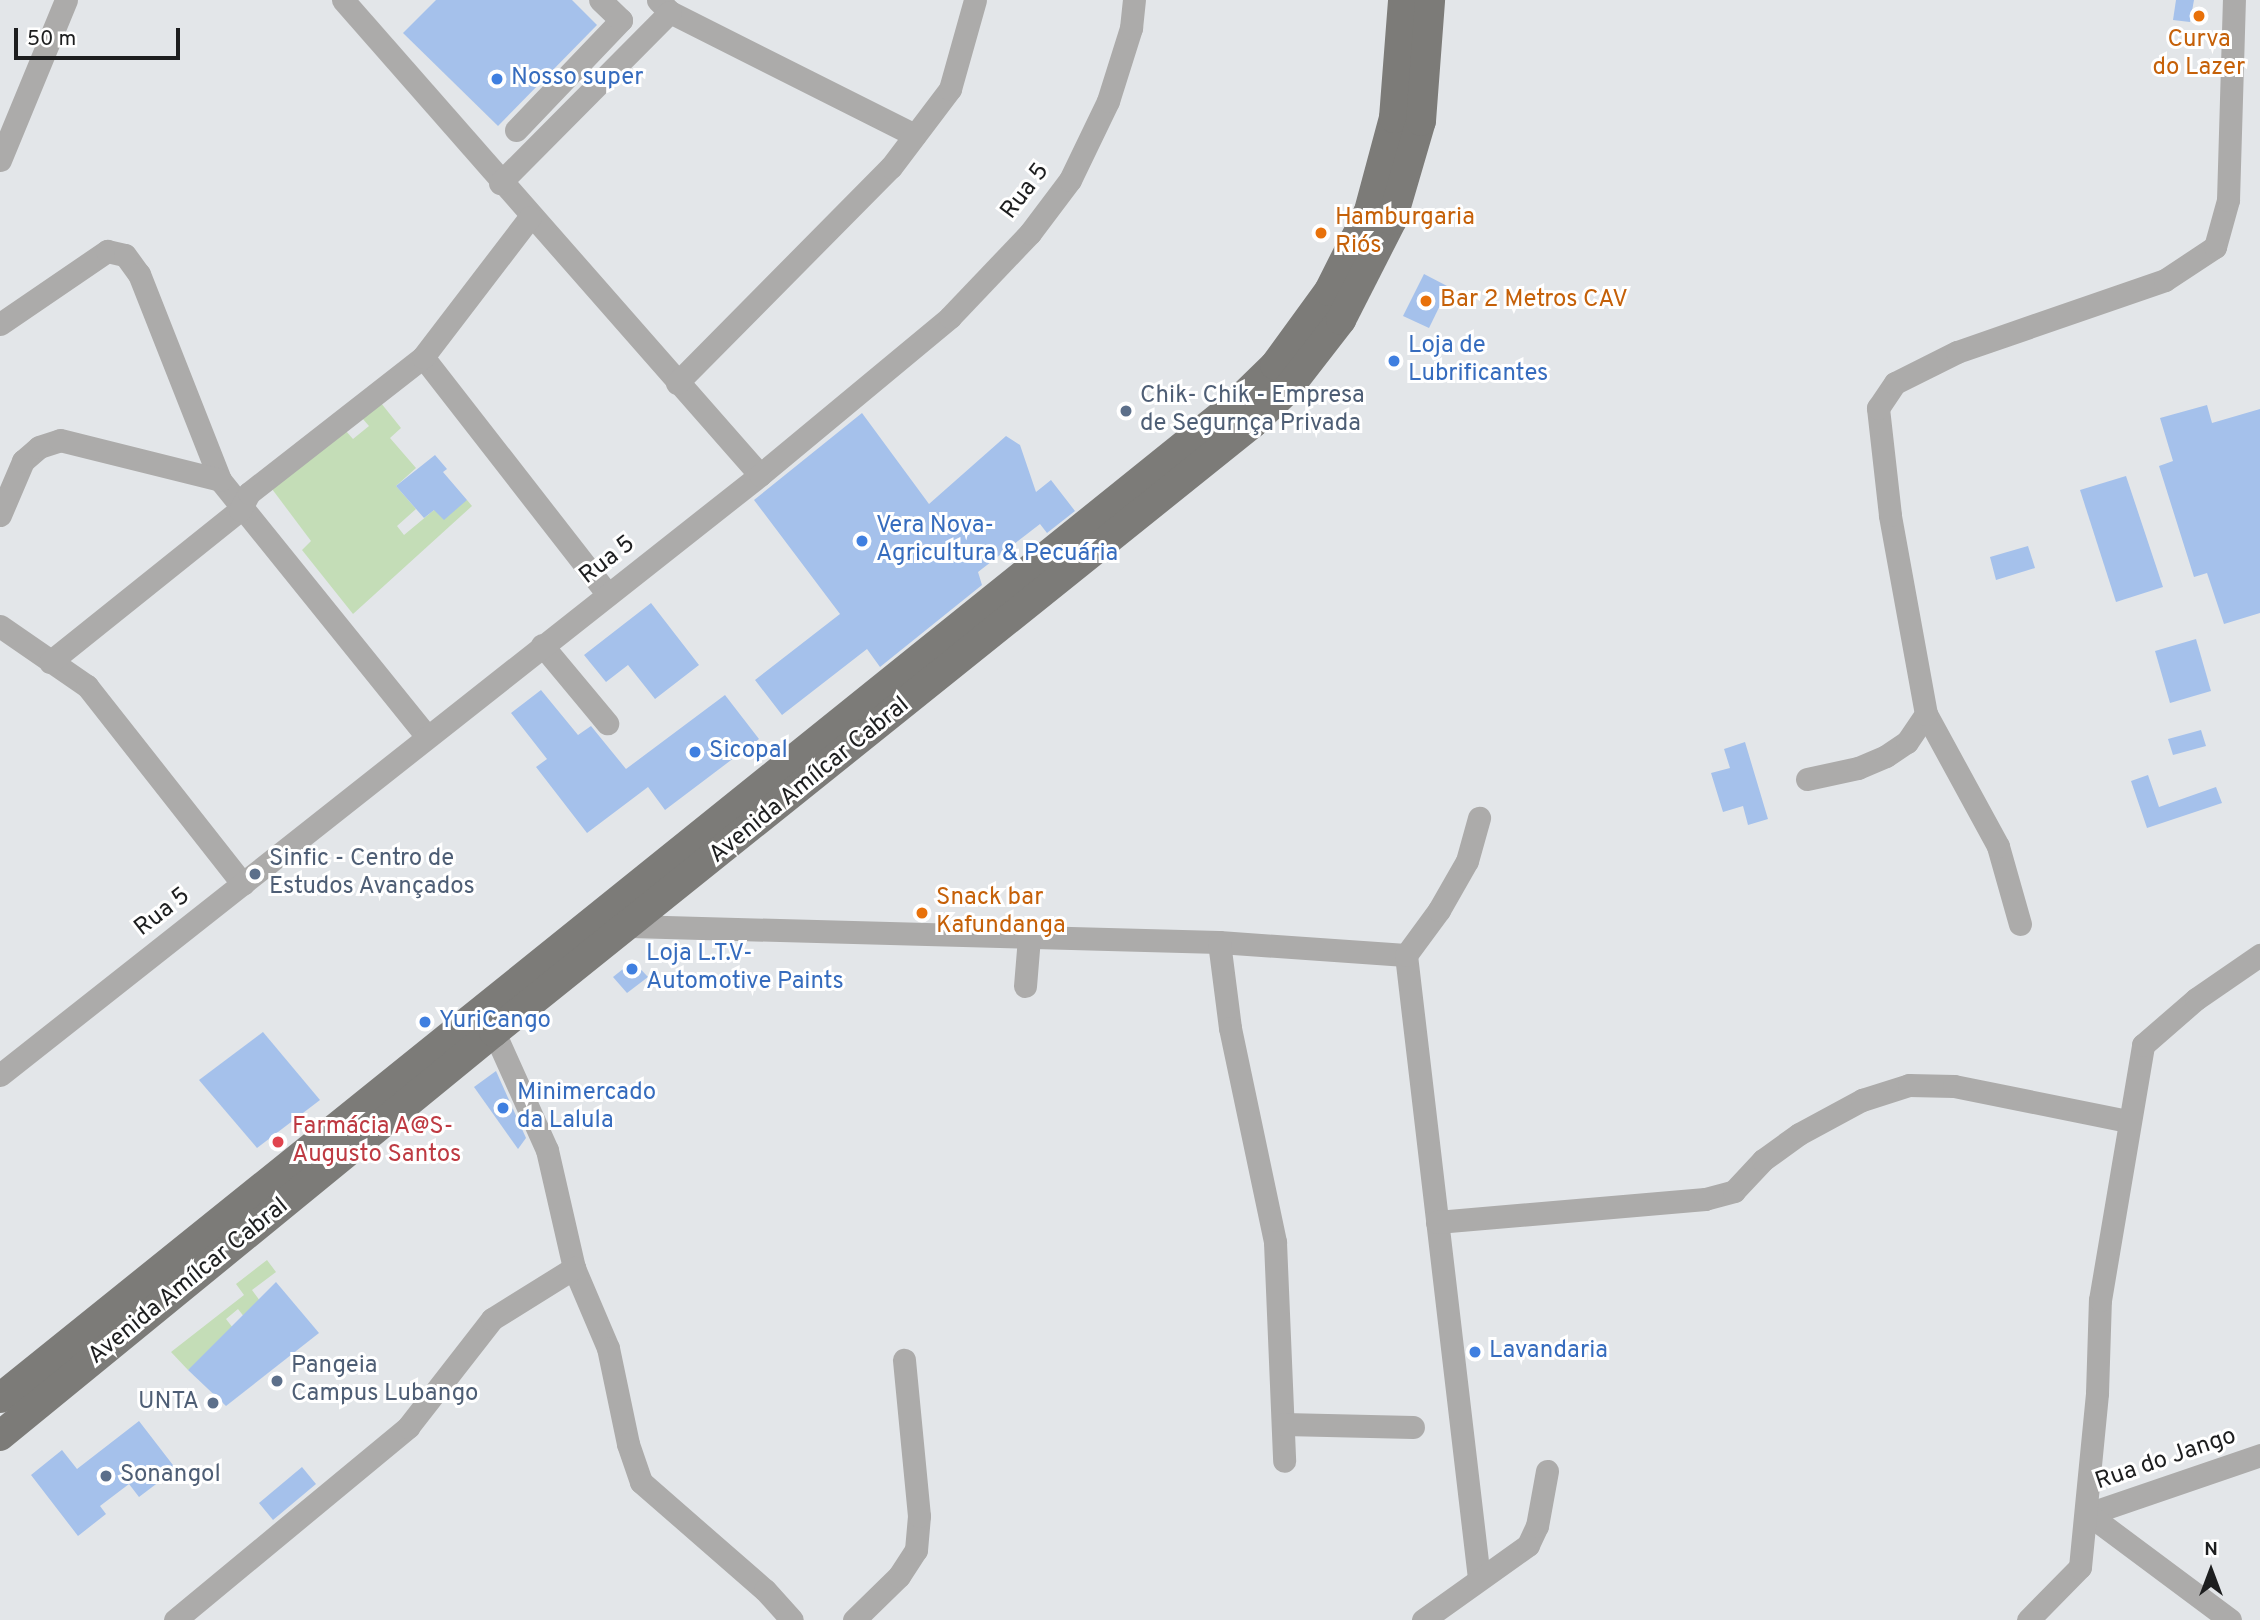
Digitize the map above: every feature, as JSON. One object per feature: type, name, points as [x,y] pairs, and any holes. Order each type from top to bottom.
[{"type":"main road","name":"Avenida Amílcar Cabral","points":[[0,1398],[1234,405],[1275,365],[1329,291],[1368,211],[1394,118],[1402,0]]},
{"type":"main road","name":"Avenida Amílcar Cabral","points":[[0,1436],[494,1032],[630,926],[1254,423],[1286,391],[1319,351],[1362,284],[1396,209],[1421,121],[1430,0]]},
{"type":"street","points":[[0,160],[66,0]]},
{"type":"street","points":[[343,0],[500,183],[760,475]]},
{"type":"street","points":[[516,130],[621,20],[600,0]]},
{"type":"street","points":[[677,383],[891,167],[950,89],[975,0]]},
{"type":"street","name":"Rua 5","points":[[0,1074],[243,884],[426,735],[760,475],[950,317],[1030,233],[1070,180],[1108,101],[1131,28],[1134,0]]},
{"type":"street","points":[[2020,925],[1998,846],[1926,714],[1889,515],[1878,408],[1895,383],[1957,352],[2165,280],[2215,247],[2229,187],[2234,0]]},
{"type":"street","points":[[500,183],[664,6],[915,135]]},
{"type":"street","points":[[50,662],[240,509],[249,493],[423,357],[530,217]]},
{"type":"street","points":[[0,324],[107,251],[125,254],[139,274],[220,480],[240,509],[426,735]]},
{"type":"street","points":[[423,357],[608,595]]},
{"type":"street","points":[[0,515],[23,461],[39,447],[60,440],[220,480]]},
{"type":"street","points":[[0,626],[87,686],[243,884]]},
{"type":"street","points":[[0,651],[24,645]]},
{"type":"street","points":[[542,646],[607,723]]},
{"type":"street","points":[[1807,779],[1858,768],[1886,756],[1907,742],[1926,714]]},
{"type":"street","points":[[1479,818],[1467,861],[1439,910],[1406,955],[1479,1578]]},
{"type":"street","points":[[630,926],[1219,942],[1406,955]]},
{"type":"street","points":[[1025,986],[1029,937]]},
{"type":"street","points":[[1219,942],[1242,1091],[1275,1242],[1284,1461]]},
{"type":"street","points":[[2033,1618],[2080,1567],[2088,1514],[2100,1300],[2128,1121],[2143,1045],[2196,999],[2260,955]]},
{"type":"street","points":[[494,1032],[547,1150],[574,1268],[608,1348],[628,1444],[641,1482],[765,1590],[792,1620]]},
{"type":"street","points":[[1437,1222],[1714,1196],[1734,1191],[1763,1160],[1799,1134],[1862,1100],[1909,1085],[1954,1086],[2128,1121]]},
{"type":"street","points":[[176,1620],[400,1434],[492,1319],[574,1268]]},
{"type":"street","points":[[854,1620],[900,1576],[916,1550],[919,1516],[904,1360]]},
{"type":"street","points":[[1284,1424],[1413,1427]]},
{"type":"street","name":"Rua do Jango","points":[[2088,1514],[2260,1455]]},
{"type":"street","points":[[1423,1620],[1528,1545],[1537,1526],[1547,1471]]},
{"type":"street","points":[[2088,1514],[2230,1620]]},
{"type":"green space","points":[[381,403],[401,428],[390,438],[416,468],[396,486],[416,509],[397,526],[404,535],[434,510],[467,500],[472,506],[353,614],[302,550],[311,541],[272,489],[346,431],[353,439],[369,426],[362,418]]},
{"type":"green space","points":[[267,1260],[276,1272],[252,1290],[263,1305],[245,1318],[238,1309],[226,1319],[240,1337],[188,1370],[171,1352],[244,1295],[236,1284]]},
{"type":"building","name":"Nosso super","points":[[436,0],[572,0],[597,25],[498,126],[403,33]]},
{"type":"building","points":[[2176,0],[2194,0],[2190,22],[2173,20]]},
{"type":"building","name":"Bar 2 Metros CAV","points":[[1424,274],[1449,287],[1429,328],[1403,316]]},
{"type":"building","points":[[2207,405],[2212,423],[2260,409],[2260,613],[2224,624],[2207,573],[2194,577],[2159,466],[2173,461],[2160,418]]},
{"type":"building","name":"Vera Nova- Agricultura & Pecuária","points":[[862,413],[929,504],[1006,436],[1020,445],[1036,492],[1051,480],[1075,511],[1047,533],[1040,524],[978,572],[982,585],[880,667],[867,649],[782,715],[755,680],[840,614],[754,500]]},
{"type":"building","points":[[435,455],[447,469],[443,472],[467,500],[444,520],[434,510],[424,518],[396,486]]},
{"type":"building","points":[[2126,476],[2163,587],[2116,602],[2080,490]]},
{"type":"building","points":[[2028,546],[2035,568],[1996,580],[1990,557]]},
{"type":"building","points":[[651,603],[699,665],[655,699],[628,665],[606,682],[584,655]]},
{"type":"building","points":[[2196,639],[2211,691],[2170,703],[2155,651]]},
{"type":"building","points":[[541,690],[578,735],[591,726],[626,769],[725,695],[759,739],[665,810],[648,787],[587,833],[536,767],[547,759],[511,713]]},
{"type":"building","points":[[2201,730],[2206,746],[2173,755],[2168,739]]},
{"type":"building","points":[[1745,742],[1768,819],[1748,825],[1743,806],[1723,812],[1711,773],[1730,768],[1724,749]]},
{"type":"building","points":[[2148,775],[2159,807],[2216,787],[2222,803],[2147,828],[2131,781]]},
{"type":"building","name":"Loja L.T.V- Automotive Paints","points":[[633,961],[648,977],[627,993],[613,977]]},
{"type":"building","points":[[263,1032],[320,1100],[257,1148],[199,1080]]},
{"type":"building","name":"Minimercado da Lalula","points":[[496,1071],[526,1138],[518,1149],[474,1087]]},
{"type":"building","points":[[276,1282],[319,1333],[226,1406],[188,1370]]},
{"type":"building","points":[[139,1421],[176,1469],[139,1497],[129,1484],[100,1506],[106,1514],[78,1536],[31,1475],[62,1450],[77,1469]]},
{"type":"building","points":[[302,1467],[316,1484],[273,1520],[259,1503]]},
{"type":"place","name":"Curva do Lazer","points":[[2199,16]]},
{"type":"place","name":"Nosso super","points":[[497,79]]},
{"type":"place","name":"Hamburgaria Rio´s","points":[[1321,233]]},
{"type":"place","name":"Bar 2 Metros CAV","points":[[1426,301]]},
{"type":"place","name":"Loja de Lubrificantes","points":[[1394,361]]},
{"type":"place","name":"Chik- Chik - Empresa de Segurnça Privada","points":[[1126,411]]},
{"type":"place","name":"Vera Nova- Agricultura & Pecuária","points":[[862,541]]},
{"type":"place","name":"Sicopal","points":[[695,752]]},
{"type":"place","name":"Sinfic - Centro de Estudos Avançados","points":[[255,874]]},
{"type":"place","name":"Snack bar Kafundanga","points":[[922,913]]},
{"type":"place","name":"Loja L.T.V- Automotive Paints","points":[[632,969]]},
{"type":"place","name":"YuriCango","points":[[425,1022]]},
{"type":"place","name":"Minimercado da Lalula","points":[[503,1108]]},
{"type":"place","name":"Farmácia A@S- Augusto Santos","points":[[278,1142]]},
{"type":"place","name":"Lavandaria","points":[[1475,1352]]},
{"type":"place","name":"Pangeia Campus Lubango","points":[[277,1381]]},
{"type":"place","name":"UNTA","points":[[213,1403]]},
{"type":"place","name":"Sonangol","points":[[106,1476]]}]
